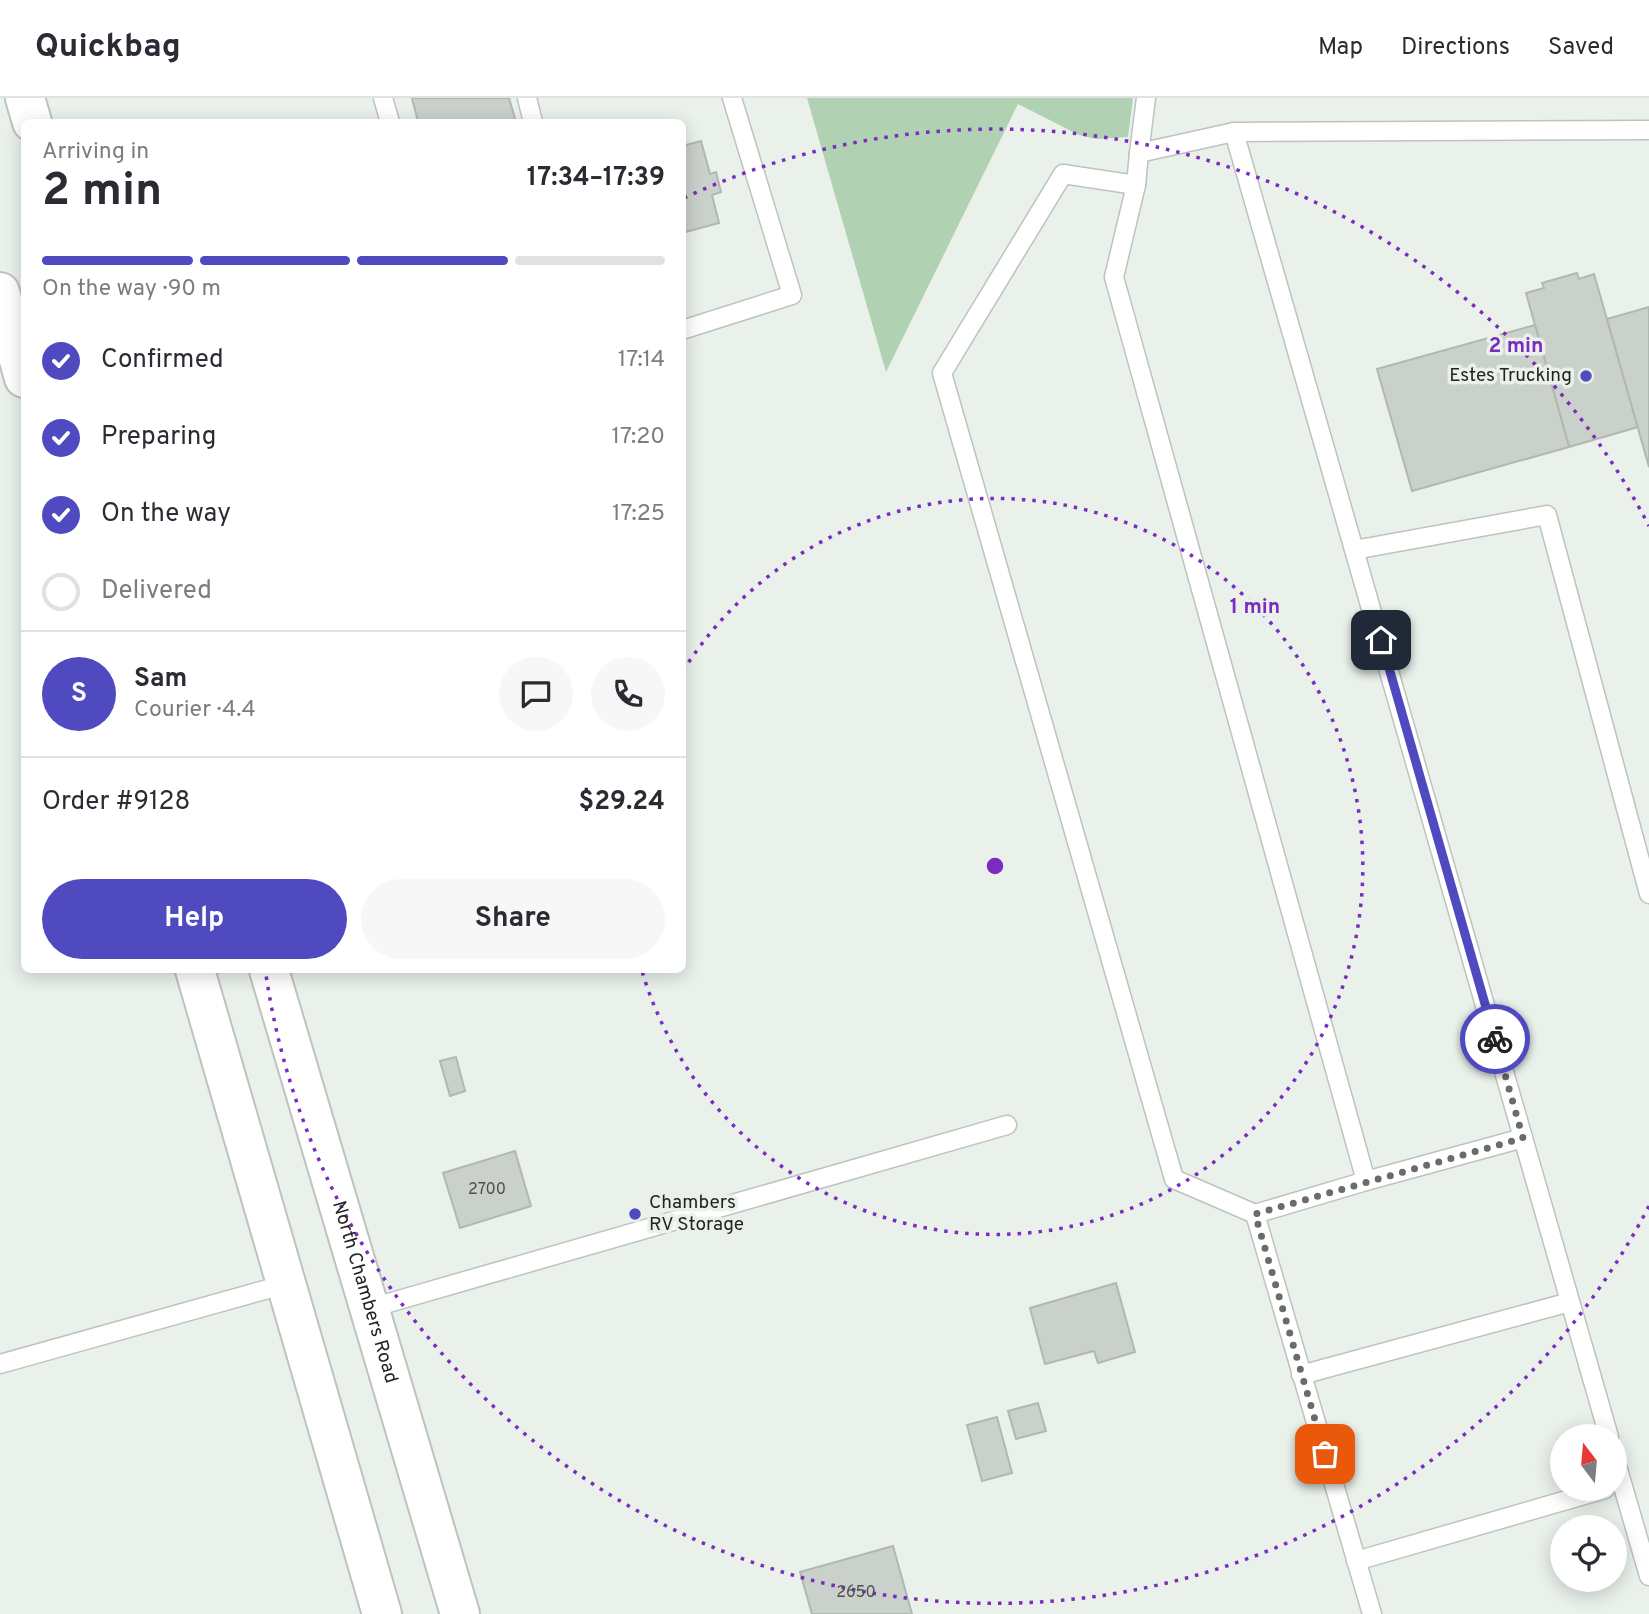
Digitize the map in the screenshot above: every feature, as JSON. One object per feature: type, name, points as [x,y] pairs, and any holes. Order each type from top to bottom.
[{"type":"main road","points":[[25,98],[31,119]]},
{"type":"main road","points":[[0,292],[21,368]]},
{"type":"main road","points":[[196,973],[382,1614]]},
{"type":"main road","name":"North Chambers Road","points":[[269,973],[371,1308],[460,1614]]},
{"type":"lane","points":[[383,98],[389,119]]},
{"type":"lane","points":[[527,98],[532,119]]},
{"type":"lane","points":[[686,329],[792,295],[733,98]]},
{"type":"lane","points":[[1146,98],[1136,185],[1114,277],[1366,1181]]},
{"type":"lane","points":[[1139,153],[1234,132],[1649,130]]},
{"type":"lane","points":[[1234,132],[1605,1424]]},
{"type":"lane","points":[[1136,185],[1063,174],[942,373],[1174,1179],[1255,1214],[1523,1138]]},
{"type":"lane","points":[[1354,550],[1547,515],[1649,894]]},
{"type":"lane","points":[[371,1308],[1007,1125]]},
{"type":"lane","points":[[1255,1214],[1372,1614]]},
{"type":"lane","points":[[0,1364],[286,1284]]},
{"type":"lane","points":[[1301,1375],[1570,1302]]},
{"type":"lane","points":[[1356,1560],[1559,1502]]},
{"type":"lane","points":[[1625,1502],[1649,1576]]},
{"type":"green space","points":[[807,98],[1133,98],[1128,137],[1096,139],[1079,135],[1018,104],[886,372]]},
{"type":"building","points":[[412,98],[509,98],[515,119],[417,119]]},
{"type":"building","points":[[701,141],[710,174],[716,172],[721,192],[712,195],[719,223],[686,232],[686,145]]},
{"type":"building","name":"Estes Trucking","points":[[1577,273],[1579,279],[1594,274],[1638,427],[1569,447],[1526,293],[1544,288],[1542,283]]},
{"type":"building","points":[[1649,307],[1649,467],[1607,319]]},
{"type":"building","points":[[1535,325],[1569,447],[1412,491],[1377,369]]},
{"type":"building","points":[[456,1057],[465,1091],[450,1096],[440,1061]]},
{"type":"building","points":[[515,1151],[531,1206],[460,1228],[443,1173]]},
{"type":"building","points":[[1116,1283],[1135,1352],[1098,1363],[1094,1351],[1045,1364],[1030,1308]]},
{"type":"building","points":[[1038,1403],[1046,1431],[1016,1439],[1008,1411]]},
{"type":"building","points":[[997,1417],[1012,1473],[982,1481],[967,1425]]},
{"type":"building","points":[[893,1546],[912,1614],[812,1614],[800,1572]]},
{"type":"way so far","points":[[1325,1454],[1255,1214],[1523,1138],[1495,1039]]},
{"type":"place","name":"Estes Trucking","points":[[1586,376]]},
{"type":"place","name":"Chambers RV Storage","points":[[635,1214]]},
{"type":"route","points":[[1381,640],[1495,1039]]}]
